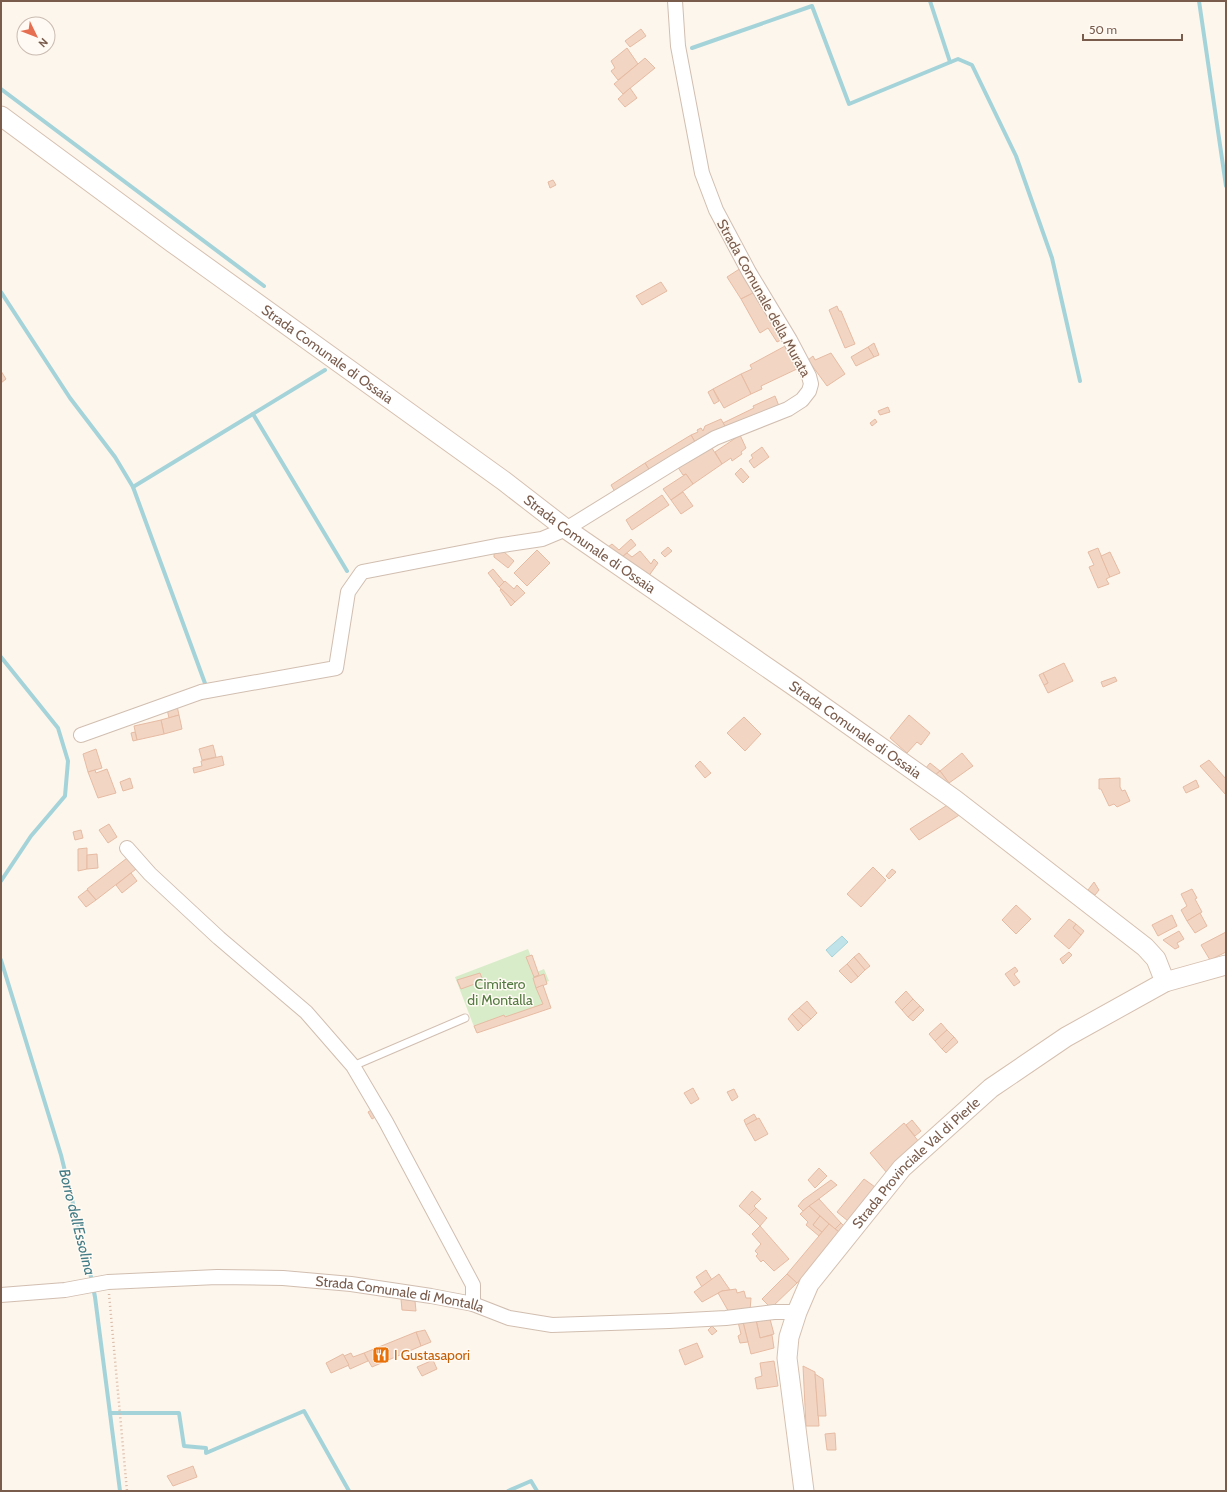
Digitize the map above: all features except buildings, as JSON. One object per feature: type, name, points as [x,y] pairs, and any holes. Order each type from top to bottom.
[{"type":"street","name":"Strada Comunale della Murata","points":[[566,529],[715,438],[788,409],[802,400],[811,384],[809,376],[790,340],[749,272],[716,210],[702,173],[678,46],[675,1]]},
{"type":"street","name":"Strada Comunale di Ossaia","points":[[1,116],[173,243],[504,481],[566,529],[801,691],[954,799],[1145,947],[1156,958],[1165,982]]},
{"type":"street","points":[[81,735],[201,692],[336,668],[348,592],[362,572],[496,546],[542,539],[566,529]]},
{"type":"street","points":[[127,848],[150,874],[220,938],[306,1012],[353,1066],[386,1122],[473,1285],[473,1304]]},
{"type":"street","name":"Strada Provinciale Val di Pierle","points":[[804,1491],[787,1358],[789,1336],[809,1284],[902,1168],[991,1088],[1066,1037],[1165,982],[1226,965]]},
{"type":"street","name":"Strada Comunale di Montalla","points":[[1,1295],[65,1290],[108,1282],[217,1277],[283,1278],[351,1284],[431,1296],[473,1304],[509,1318],[552,1325],[676,1321],[726,1318],[774,1312],[797,1312]]},
{"type":"lane","points":[[353,1066],[465,1018]]},
{"type":"path","points":[[108,1282],[127,1491]]},
{"type":"green space","name":"Cimitero di Montalla","points":[[528,949],[537,972],[544,969],[549,981],[542,984],[549,1004],[476,1032],[455,977]]},
{"type":"water","points":[[842,936],[848,942],[832,957],[826,950]]},
{"type":"waterway","points":[[930,1],[950,62]]},
{"type":"waterway","points":[[1199,1],[1226,186]]},
{"type":"waterway","points":[[692,48],[812,6],[849,104],[958,59],[972,65],[1016,156],[1052,258],[1080,381]]},
{"type":"waterway","points":[[1,89],[264,286]]},
{"type":"waterway","points":[[1,292],[70,398],[115,457],[133,487],[206,686]]},
{"type":"waterway","points":[[133,487],[325,370]]},
{"type":"waterway","points":[[253,414],[347,571]]},
{"type":"waterway","name":"Borro dell'Essolina","points":[[1,657],[58,728],[68,761],[65,796],[31,836],[1,881]]},
{"type":"waterway","name":"Borro dell'Essolina","points":[[1,960],[61,1155],[91,1277],[95,1297],[120,1491]]},
{"type":"waterway","points":[[110,1413],[179,1413],[184,1446],[206,1448],[206,1453],[304,1411],[349,1491]]},
{"type":"waterway","points":[[508,1491],[531,1481],[537,1491]]},
{"type":"place","name":"I Gustasapori","points":[[381,1355]]}]
